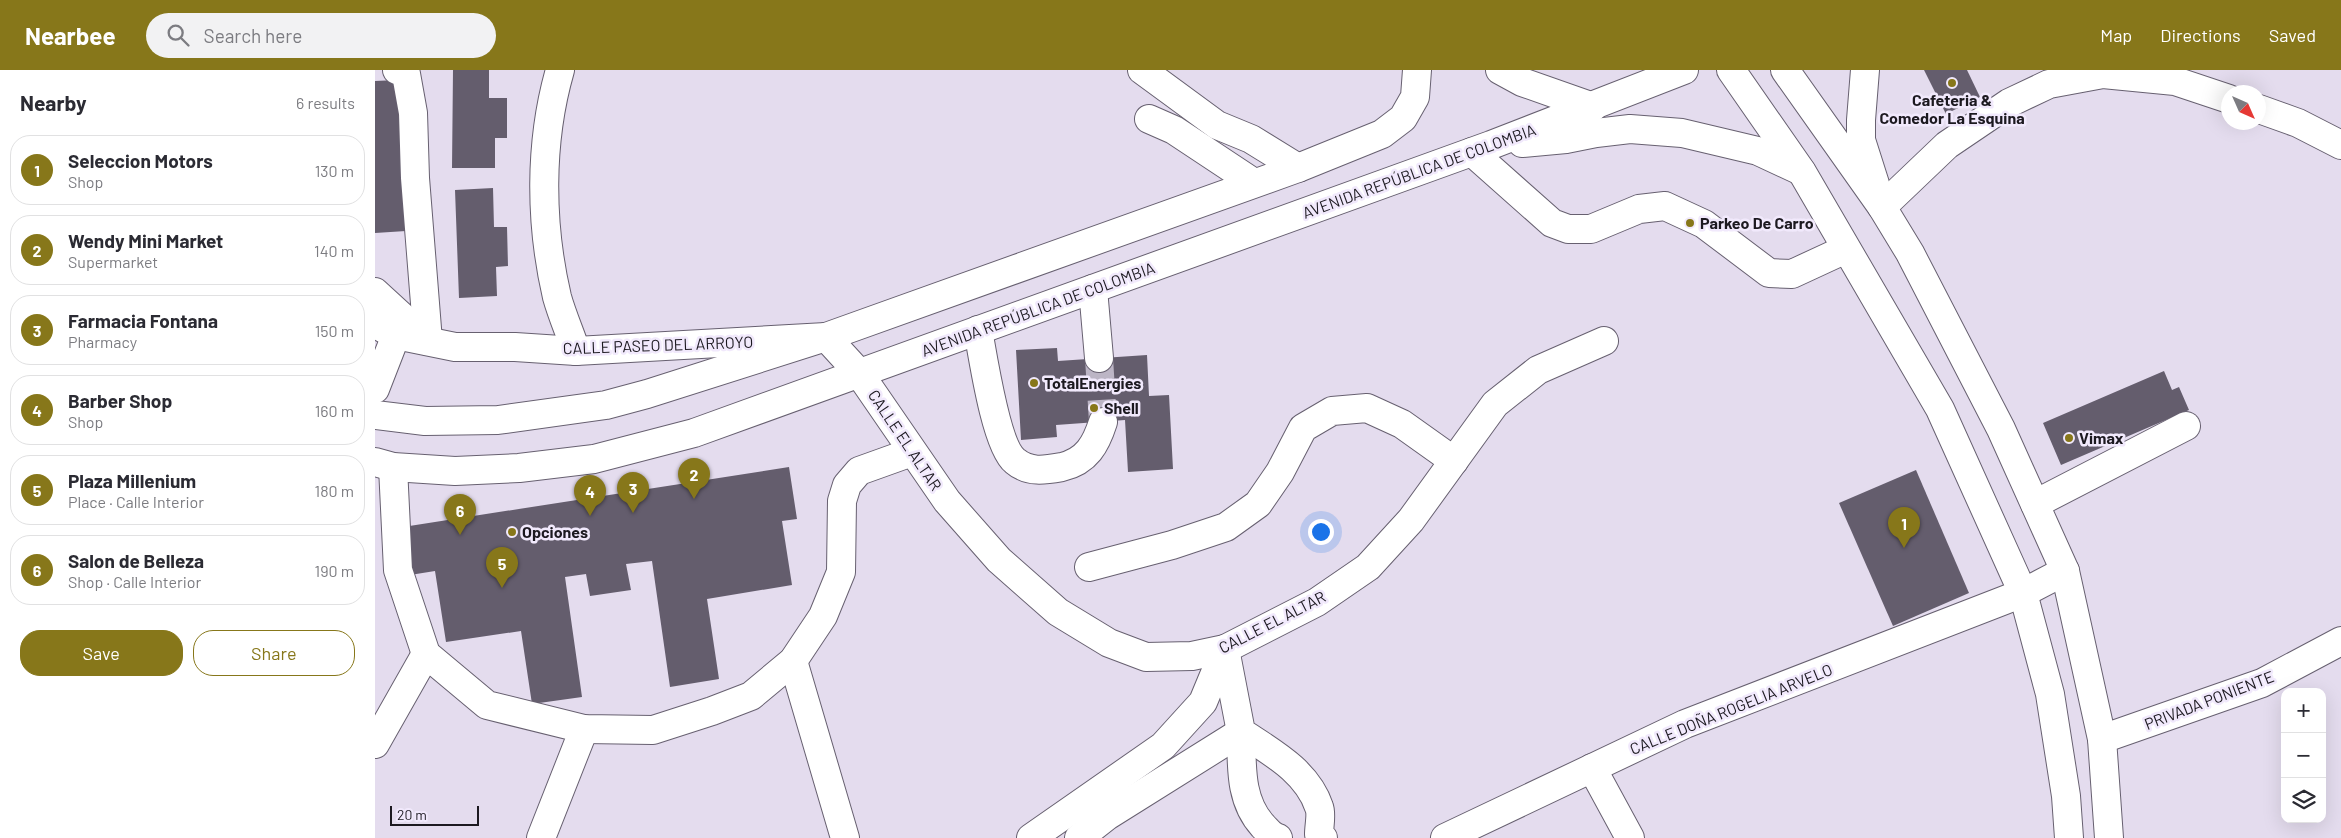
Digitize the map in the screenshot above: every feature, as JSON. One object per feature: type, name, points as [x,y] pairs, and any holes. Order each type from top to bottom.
[{"type":"main road","points":[[397,70],[406,74],[413,113],[415,178],[428,341]]},
{"type":"main road","points":[[1142,70],[1217,125],[1251,139],[1298,168]]},
{"type":"main road","points":[[375,415],[425,421],[498,420],[606,405],[647,394],[826,337],[1298,168],[1382,134],[1403,118],[1415,97],[1417,70]]},
{"type":"main road","points":[[1500,70],[1522,82],[1593,107]]},
{"type":"main road","name":"AVENIDA REPÚBLICA DE COLOMBIA","points":[[384,465],[455,471],[519,468],[594,459],[694,433],[1481,149],[1684,70]]},
{"type":"main road","points":[[1731,70],[1802,172],[1940,409],[2023,593],[2050,694],[2067,796],[2069,838]]},
{"type":"main road","points":[[1785,70],[1882,206],[1909,253],[2001,429],[2065,572],[2102,739],[2109,838]]},
{"type":"main road","points":[[1865,70],[1861,140],[1882,206]]},
{"type":"main road","points":[[1882,206],[1947,145],[2009,103],[2049,84],[2103,74],[2175,81],[2221,96]]},
{"type":"main road","points":[[551,76],[544,161],[548,234],[557,297],[576,351]]},
{"type":"main road","points":[[2266,112],[2298,123],[2341,144]]},
{"type":"main road","points":[[1149,119],[1174,130],[1253,183]]},
{"type":"main road","points":[[1481,149],[1630,129],[1683,133],[1758,151],[1802,172]]},
{"type":"main road","points":[[1481,149],[1552,222],[1568,229],[1591,228],[1639,209],[1665,206],[1704,224],[1769,273],[1792,274],[1846,249]]},
{"type":"main road","points":[[1093,289],[1099,358]]},
{"type":"main road","points":[[375,292],[428,341]]},
{"type":"main road","points":[[375,389],[386,329]]},
{"type":"main road","name":"CALLE PASEO DEL ARROYO","points":[[386,329],[455,347],[515,347],[576,351],[826,337]]},
{"type":"main road","points":[[978,330],[1001,442],[1015,461],[1039,471],[1067,466],[1084,456],[1097,443],[1103,422]]},
{"type":"main road","name":"CALLE EL ALTAR","points":[[826,337],[859,373],[947,501],[999,560],[1058,612],[1109,643],[1146,657],[1192,656],[1225,649],[1317,602],[1368,567],[1411,520],[1495,404],[1538,370],[1604,341]]},
{"type":"main road","points":[[1089,568],[1173,545],[1226,527],[1258,504],[1280,472],[1303,428],[1333,411],[1367,408],[1402,424],[1454,461]]},
{"type":"main road","points":[[2035,504],[2186,426]]},
{"type":"main road","points":[[384,465],[398,570],[426,654],[487,705],[584,729],[653,730],[704,714],[751,696],[793,661],[823,616],[841,572],[842,501],[847,485],[859,471],[912,452]]},
{"type":"main road","name":"CALLE DOÑA ROGELIA ARVELO","points":[[1445,838],[1685,724],[2023,593],[2065,572]]},
{"type":"main road","name":"PRIVADA PONIENTE","points":[[2102,739],[2262,683],[2341,641]]},
{"type":"main road","points":[[1225,649],[1241,732],[1243,788],[1255,817],[1273,837],[1278,838]]},
{"type":"main road","points":[[1031,838],[1163,746],[1203,702],[1225,649]]},
{"type":"main road","points":[[375,744],[426,654]]},
{"type":"main road","points":[[793,661],[845,838]]},
{"type":"main road","points":[[541,838],[584,729]]},
{"type":"main road","points":[[1241,732],[1278,756],[1305,778],[1320,808],[1315,837]]},
{"type":"main road","points":[[1079,838],[1107,816],[1241,732]]},
{"type":"main road","points":[[1592,768],[1630,838]]},
{"type":"building","points":[[453,70],[489,70],[489,98],[507,98],[507,138],[495,138],[495,168],[452,168]]},
{"type":"building","name":"Cafeteria & Comedor La Esquina","points":[[1924,70],[1967,70],[1980,97],[1946,114]]},
{"type":"building","points":[[397,80],[406,231],[375,233],[375,81]]},
{"type":"building","points":[[493,188],[494,227],[507,227],[508,266],[496,267],[497,296],[459,298],[455,190]]},
{"type":"building","name":"Shell","points":[[1057,348],[1058,361],[1147,355],[1149,396],[1169,395],[1173,469],[1128,472],[1125,420],[1056,425],[1057,437],[1021,440],[1016,350]]},
{"type":"building","points":[[2164,371],[2172,390],[2179,387],[2189,410],[2061,465],[2043,423]]},
{"type":"building","points":[[789,467],[797,519],[782,521],[792,585],[707,599],[719,679],[670,687],[652,561],[626,564],[631,590],[590,596],[586,574],[565,577],[582,697],[532,704],[521,631],[446,642],[435,571],[410,575],[403,527]]},
{"type":"building","points":[[1916,470],[1969,593],[1893,626],[1839,503]]},
{"type":"tunnel","points":[[1099,358],[1103,422]]},
{"type":"place","name":"Cafeteria & Comedor La Esquina","points":[[1952,83]]},
{"type":"place","name":"Parkeo De Carro","points":[[1690,223]]},
{"type":"place","name":"TotalEnergies","points":[[1034,383]]},
{"type":"place","name":"Shell","points":[[1094,408]]},
{"type":"place","name":"Vimax","points":[[2069,438]]},
{"type":"place","name":"Wendy Mini Market","points":[[694,499]]},
{"type":"place","name":"Farmacia Fontana","points":[[633,513]]},
{"type":"place","name":"Barber Shop","points":[[590,516]]},
{"type":"place","name":"Opciones","points":[[512,532]]},
{"type":"place","name":"Salon de Belleza","points":[[460,535]]},
{"type":"place","name":"Seleccion Motors","points":[[1904,548]]},
{"type":"place","name":"Plaza Millenium","points":[[502,588]]}]
